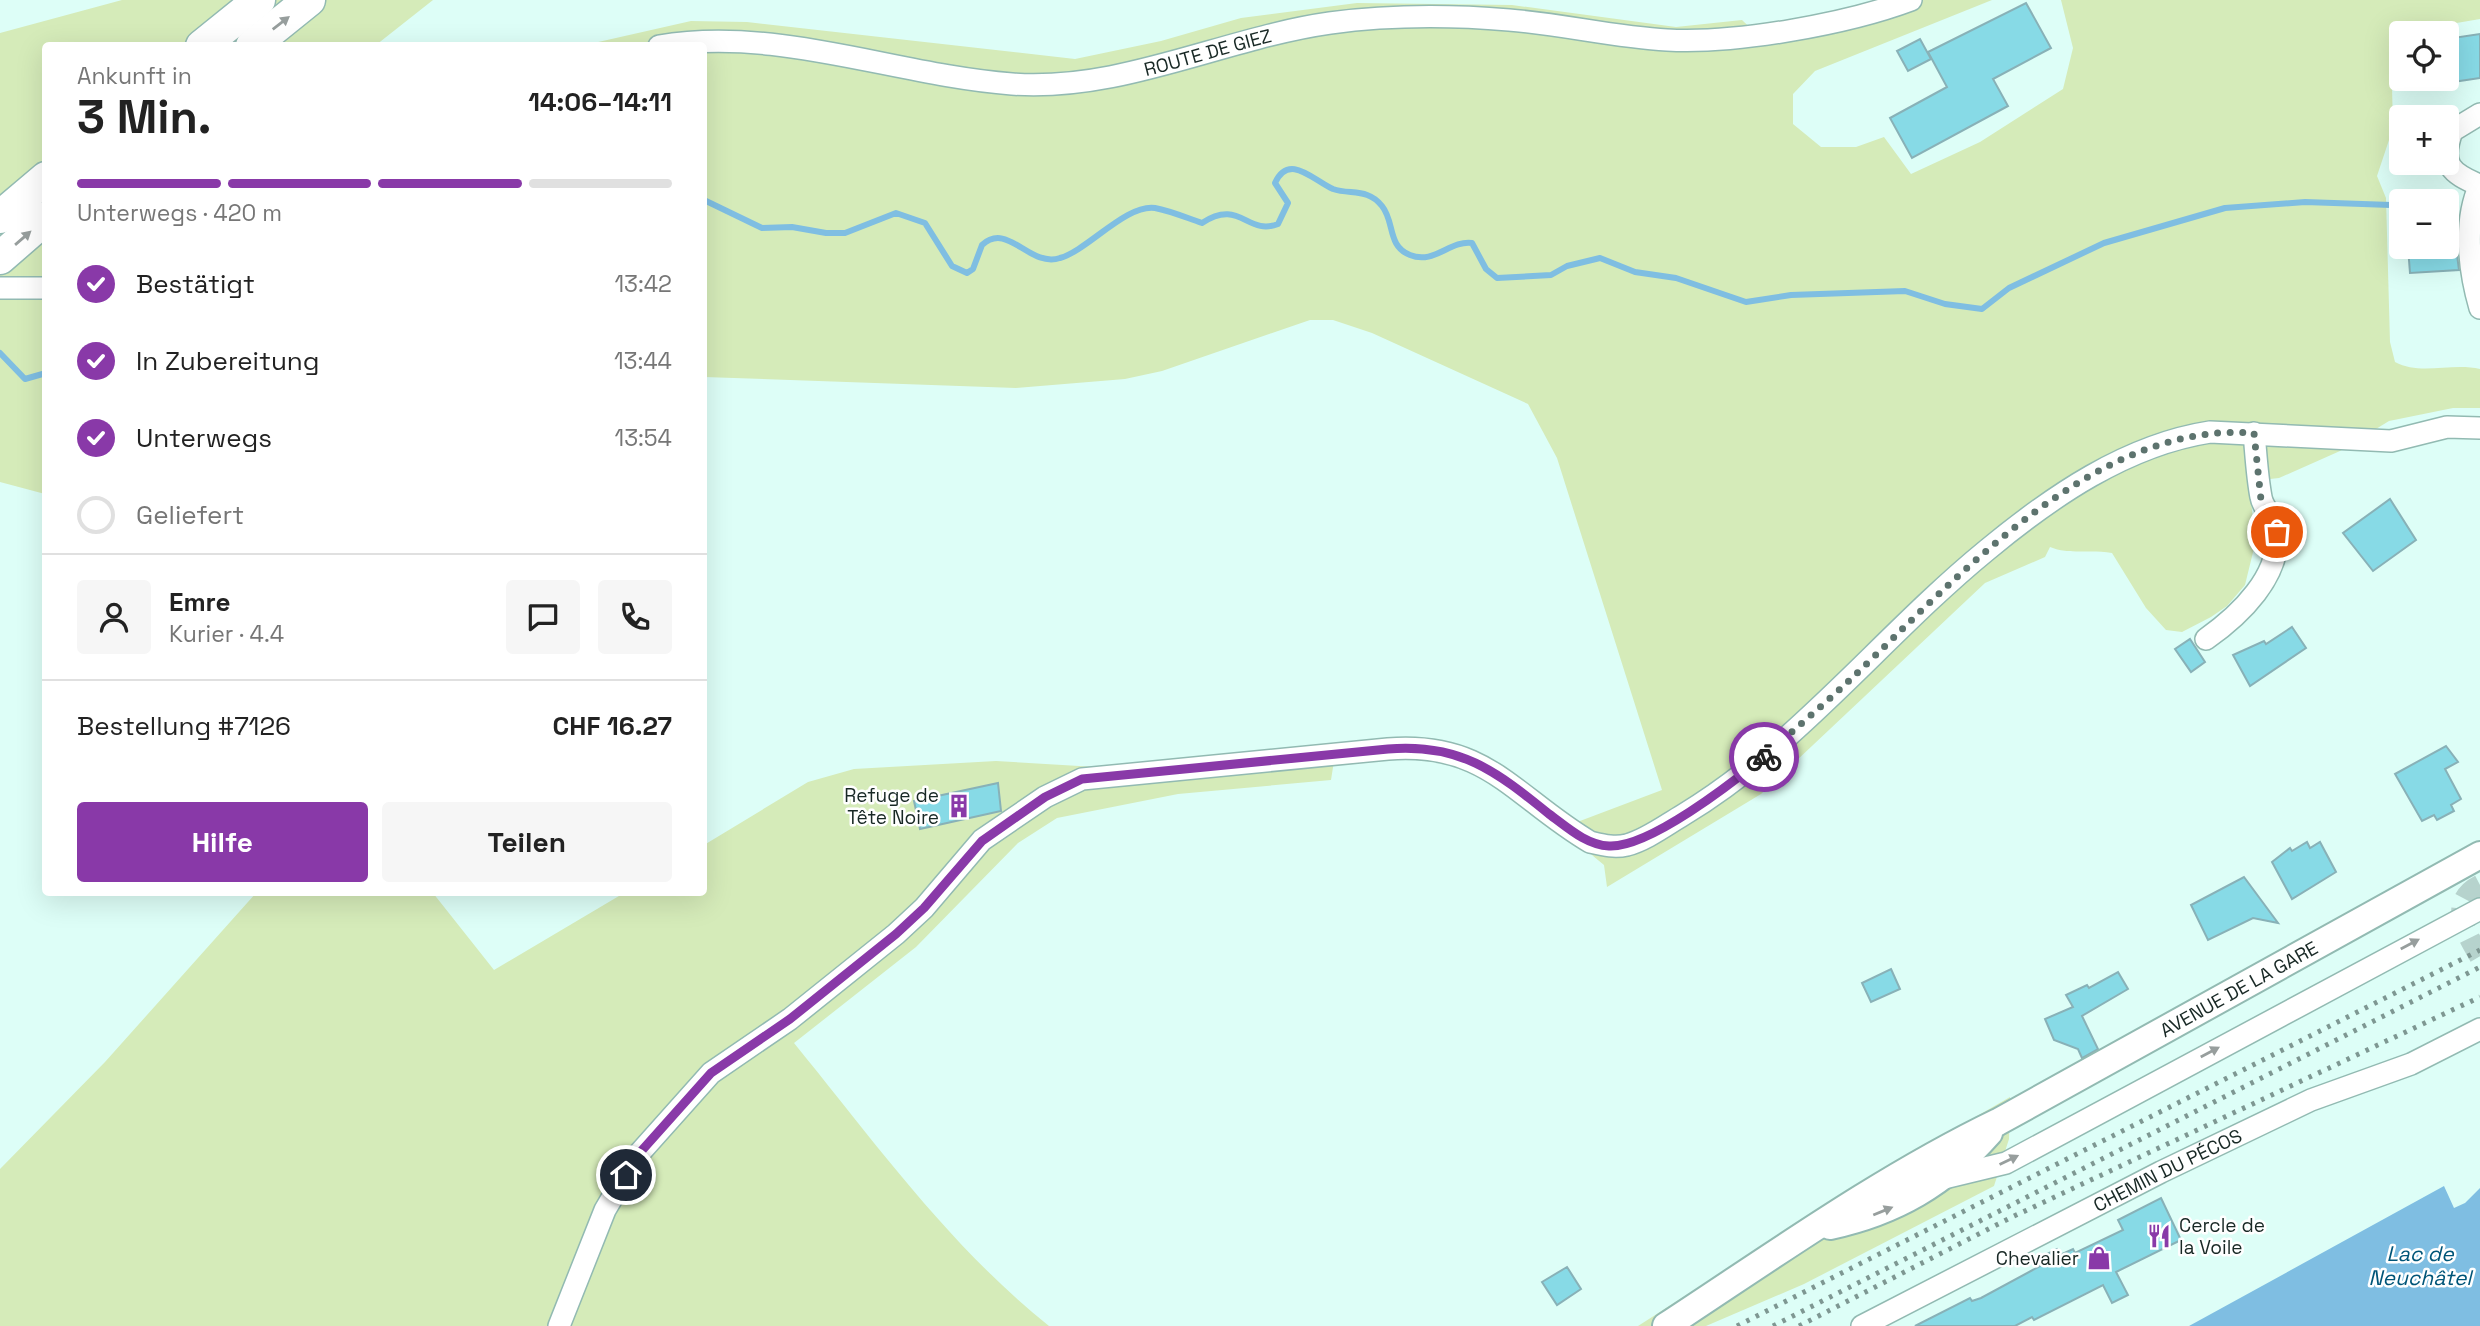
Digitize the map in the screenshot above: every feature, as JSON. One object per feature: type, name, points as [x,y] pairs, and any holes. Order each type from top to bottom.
[{"type":"highway","points":[[207,42],[259,0]]},
{"type":"highway","points":[[257,42],[309,0]]},
{"type":"highway","points":[[0,217],[42,181]]},
{"type":"highway","points":[[0,258],[42,221]]},
{"type":"main road","name":"AVENUE DE LA GARE","points":[[1666,1326],[1818,1229],[1881,1213],[1998,1122],[2480,856]]},
{"type":"street","name":"ROUTE DE GIEZ","points":[[707,42],[794,46],[956,77],[1036,85],[1092,80],[1321,25],[1388,18],[1510,20],[1663,40],[1761,34],[1844,20],[1911,0]]},
{"type":"street","points":[[2480,114],[2452,131],[2448,165],[2453,174],[2480,185],[2472,211],[2470,249],[2480,308]]},
{"type":"street","points":[[0,288],[42,288]]},
{"type":"street","points":[[559,1326],[605,1210],[636,1157],[711,1073],[790,1019],[896,934],[924,908],[982,841],[1026,808],[1082,779],[1388,749],[1438,749],[1484,765],[1590,842],[1608,846],[1628,845],[1702,804],[1762,758],[1854,676],[1924,605],[1986,551],[2058,498],[2103,470],[2165,442],[2210,432],[2391,441],[2447,427],[2480,428]]},
{"type":"street","points":[[2206,639],[2229,623],[2253,596],[2275,554],[2276,523],[2261,500],[2254,433]]},
{"type":"street","points":[[1927,1178],[2006,1163],[2480,909]]},
{"type":"street","name":"CHEMIN DU PÉCOS","points":[[1862,1326],[2149,1178],[2311,1100],[2411,1064],[2480,1028]]},
{"type":"green space","points":[[122,0],[433,0],[380,42],[42,42],[42,493],[0,482],[0,33]]},
{"type":"green space","points":[[1915,0],[1992,0],[1815,71],[1793,94],[1793,124],[1821,147],[1856,147],[1884,137],[1911,174],[1980,142],[2063,89],[2073,48],[2061,0],[2480,0],[2480,19],[2459,23],[2389,21],[2389,91],[2392,91],[2392,105],[2389,105],[2389,140],[2377,176],[2386,198],[2390,342],[2395,362],[2426,369],[2480,369],[2480,408],[2453,408],[2389,421],[2340,451],[2279,478],[2261,480],[2250,487],[2255,544],[2245,585],[2227,606],[2182,632],[2166,630],[2146,608],[2112,553],[2065,551],[2050,547],[2045,557],[1985,583],[1761,794],[1607,887],[1604,865],[1525,799],[1458,760],[1423,752],[1334,761],[1331,780],[1178,794],[1057,818],[1018,843],[916,947],[794,1043],[946,1227],[978,1262],[1049,1326],[0,1326],[0,1169],[105,1062],[253,896],[435,896],[494,970],[619,896],[707,896],[707,843],[808,782],[854,769],[996,761],[1096,767],[1379,740],[1436,743],[1461,748],[1502,770],[1572,824],[1662,790],[1557,458],[1528,404],[1372,333],[1333,320],[1310,320],[1162,371],[1125,379],[1016,388],[707,377],[707,42],[598,42],[691,21],[747,22],[1075,59],[1161,41],[1241,18],[1357,3],[1512,5],[1676,27],[1742,20],[1766,43]]},
{"type":"green space","points":[[2010,1097],[2009,1139],[1994,1186],[1804,1284],[1706,1326],[1638,1326],[1860,1184]]},
{"type":"water","name":"Lac de Neuchâtel","points":[[2444,1186],[2454,1208],[2465,1203],[2480,1188],[2480,1326],[2189,1326]]},
{"type":"building","points":[[2026,3],[2051,48],[1993,79],[2008,106],[1912,158],[1890,118],[1947,87],[1928,52]]},
{"type":"building","points":[[2480,34],[2480,78],[2459,81],[2459,37]]},
{"type":"building","points":[[1920,39],[1931,59],[1908,71],[1897,51]]},
{"type":"building","points":[[2409,259],[2458,259],[2459,270],[2410,273]]},
{"type":"building","points":[[2390,499],[2416,540],[2373,571],[2343,533]]},
{"type":"building","points":[[2292,627],[2306,648],[2250,686],[2233,655],[2264,641],[2266,644]]},
{"type":"building","points":[[2190,639],[2205,662],[2191,672],[2175,649]]},
{"type":"building","points":[[2446,746],[2458,762],[2445,769],[2461,799],[2451,805],[2454,811],[2437,820],[2434,815],[2422,821],[2395,774]]},
{"type":"building","name":"Refuge de Tête Noire","points":[[998,783],[1001,811],[920,829],[914,801]]},
{"type":"building","points":[[2307,842],[2310,848],[2320,842],[2336,872],[2292,899],[2272,862],[2290,848],[2292,851]]},
{"type":"building","points":[[2244,877],[2278,923],[2253,918],[2208,940],[2191,905]]},
{"type":"building","points":[[1891,969],[1900,989],[1871,1002],[1862,983]]},
{"type":"building","points":[[2118,972],[2128,989],[2082,1016],[2098,1049],[2082,1058],[2078,1049],[2054,1040],[2045,1019],[2073,1007],[2066,995],[2087,985],[2089,988]]},
{"type":"building","points":[[2161,1198],[2181,1240],[2116,1272],[2128,1295],[2112,1303],[2103,1285],[2034,1320],[2032,1317],[2015,1326],[1915,1326],[1970,1298],[1972,1301],[1981,1298],[2040,1266],[2037,1259],[2057,1249],[2060,1255],[2073,1249],[2075,1253],[2123,1230],[2118,1220]]},
{"type":"building","points":[[1567,1267],[1581,1289],[1557,1305],[1542,1282]]},
{"type":"waterway","points":[[707,201],[762,228],[792,227],[826,233],[845,233],[896,213],[925,223],[952,266],[967,273],[973,269],[982,245],[992,239],[1010,241],[1038,257],[1060,258],[1083,246],[1120,220],[1144,209],[1161,209],[1202,223],[1226,214],[1258,225],[1278,224],[1288,203],[1275,183],[1281,174],[1294,169],[1333,189],[1365,194],[1377,200],[1386,212],[1394,240],[1410,255],[1427,257],[1456,245],[1472,243],[1486,269],[1497,278],[1551,275],[1567,266],[1600,258],[1635,272],[1676,278],[1746,302],[1791,295],[1905,291],[1945,304],[1982,309],[2009,288],[2104,243],[2225,208],[2305,202],[2389,205]]},
{"type":"waterway","points":[[0,353],[25,379],[42,374]]},
{"type":"tunnel","points":[[2480,885],[2470,892],[2462,909],[2465,928],[2480,957]]},
{"type":"railway","points":[[1737,1326],[2480,950]]},
{"type":"railway","points":[[1773,1326],[2480,967]]},
{"type":"railway","points":[[1799,1326],[2010,1218],[2480,997]]},
{"type":"way so far","points":[[1764,757],[1854,676],[1924,605],[2024,520],[2103,470],[2138,453],[2184,436],[2228,431],[2254,433],[2261,500],[2276,523],[2277,532]]},
{"type":"place","name":"Refuge de Tête Noire","points":[[959,806]]},
{"type":"place","name":"Cercle de la Voile","points":[[2159,1236]]},
{"type":"place","name":"Chevalier","points":[[2099,1258]]},
{"type":"route","points":[[626,1175],[636,1157],[711,1073],[738,1052],[790,1019],[896,934],[924,908],[982,841],[1026,808],[1082,779],[1411,747],[1438,749],[1484,765],[1571,830],[1590,842],[1608,846],[1628,845],[1657,831],[1702,804],[1764,757]]}]
